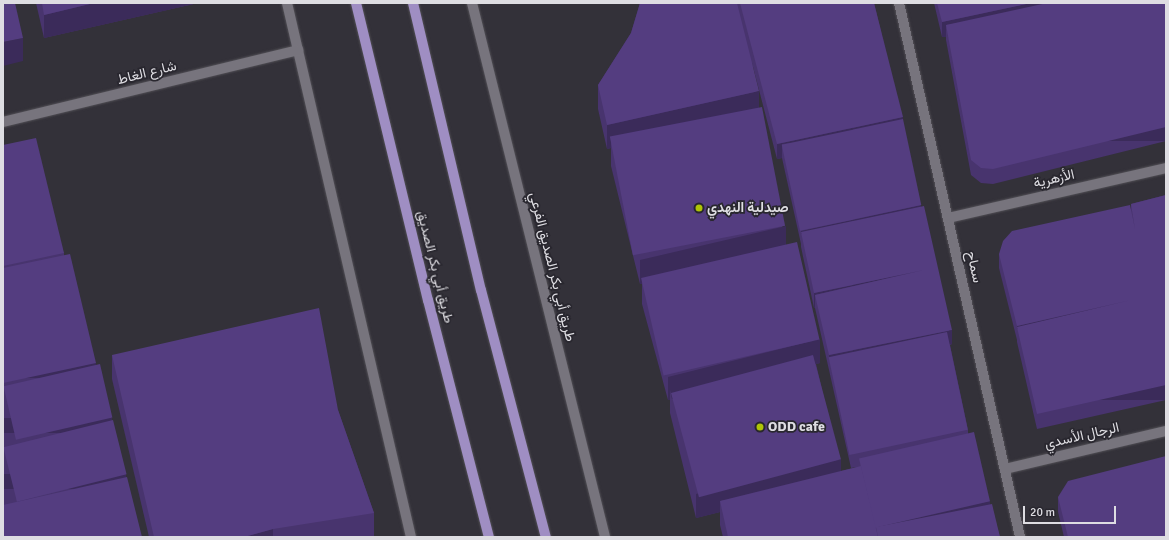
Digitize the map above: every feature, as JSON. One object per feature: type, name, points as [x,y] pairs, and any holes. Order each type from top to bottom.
[{"type":"main road","name":"طريق أبي بكر الصديق","points":[[356,3],[428,300],[489,537]]},
{"type":"main road","points":[[413,3],[481,290],[546,537]]},
{"type":"street","points":[[287,3],[411,537]]},
{"type":"street","name":"طريق أبي بكر الصديق الفرعي","points":[[472,3],[605,537]]},
{"type":"street","name":"سماح","points":[[899,3],[1020,537]]},
{"type":"street","name":"شارع الغاط","points":[[3,122],[298,50]]},
{"type":"street","name":"الأزهرية","points":[[948,218],[1166,168]]},
{"type":"street","name":"الرجال الأسدي","points":[[1005,469],[1166,430]]},
{"type":"building","points":[[3,3],[15,3],[23,38],[3,42]]},
{"type":"building","points":[[42,3],[94,3],[44,15]]},
{"type":"building","points":[[640,3],[737,3],[759,91],[607,125],[598,85],[631,33]]},
{"type":"building","points":[[740,3],[874,3],[903,117],[777,144]]},
{"type":"building","points":[[937,3],[1031,3],[942,22]]},
{"type":"building","points":[[1047,3],[1166,3],[1166,127],[993,169],[981,168],[971,160],[946,25]]},
{"type":"building","name":"صيدلية النهدي","points":[[762,107],[785,226],[633,255],[610,137]]},
{"type":"building","points":[[903,119],[921,205],[800,231],[782,145]]},
{"type":"building","points":[[36,138],[64,253],[3,266],[3,145]]},
{"type":"building","points":[[1166,195],[1166,385],[1037,414],[1017,327],[1131,300],[1017,326],[999,254],[1003,241],[1012,231],[1130,205],[1135,229],[1131,204]]},
{"type":"building","points":[[924,206],[952,330],[829,355],[815,295],[924,270],[814,293],[801,232]]},
{"type":"building","points":[[797,242],[819,339],[664,375],[641,278]]},
{"type":"building","points":[[70,254],[96,363],[3,383],[3,268]]},
{"type":"building","points":[[319,308],[338,410],[374,513],[273,529],[244,537],[154,537],[112,355]]},
{"type":"building","points":[[947,332],[968,430],[849,455],[829,357]]},
{"type":"building","points":[[813,355],[841,459],[699,497],[671,393]]},
{"type":"building","points":[[100,364],[112,418],[16,440],[4,386]]},
{"type":"building","points":[[113,420],[127,474],[17,502],[3,447]]},
{"type":"building","points":[[974,432],[990,501],[875,528],[859,459]]},
{"type":"building","points":[[1166,456],[1166,537],[1068,537],[1058,497],[1068,481]]},
{"type":"building","points":[[861,466],[878,537],[728,537],[720,501]]},
{"type":"building","points":[[127,477],[142,537],[3,537],[3,505]]},
{"type":"building","points":[[992,504],[1000,537],[878,537],[876,527]]},
{"type":"place","name":"صيدلية النهدي","points":[[699,208]]},
{"type":"place","name":"ODD cafe","points":[[760,427]]}]
